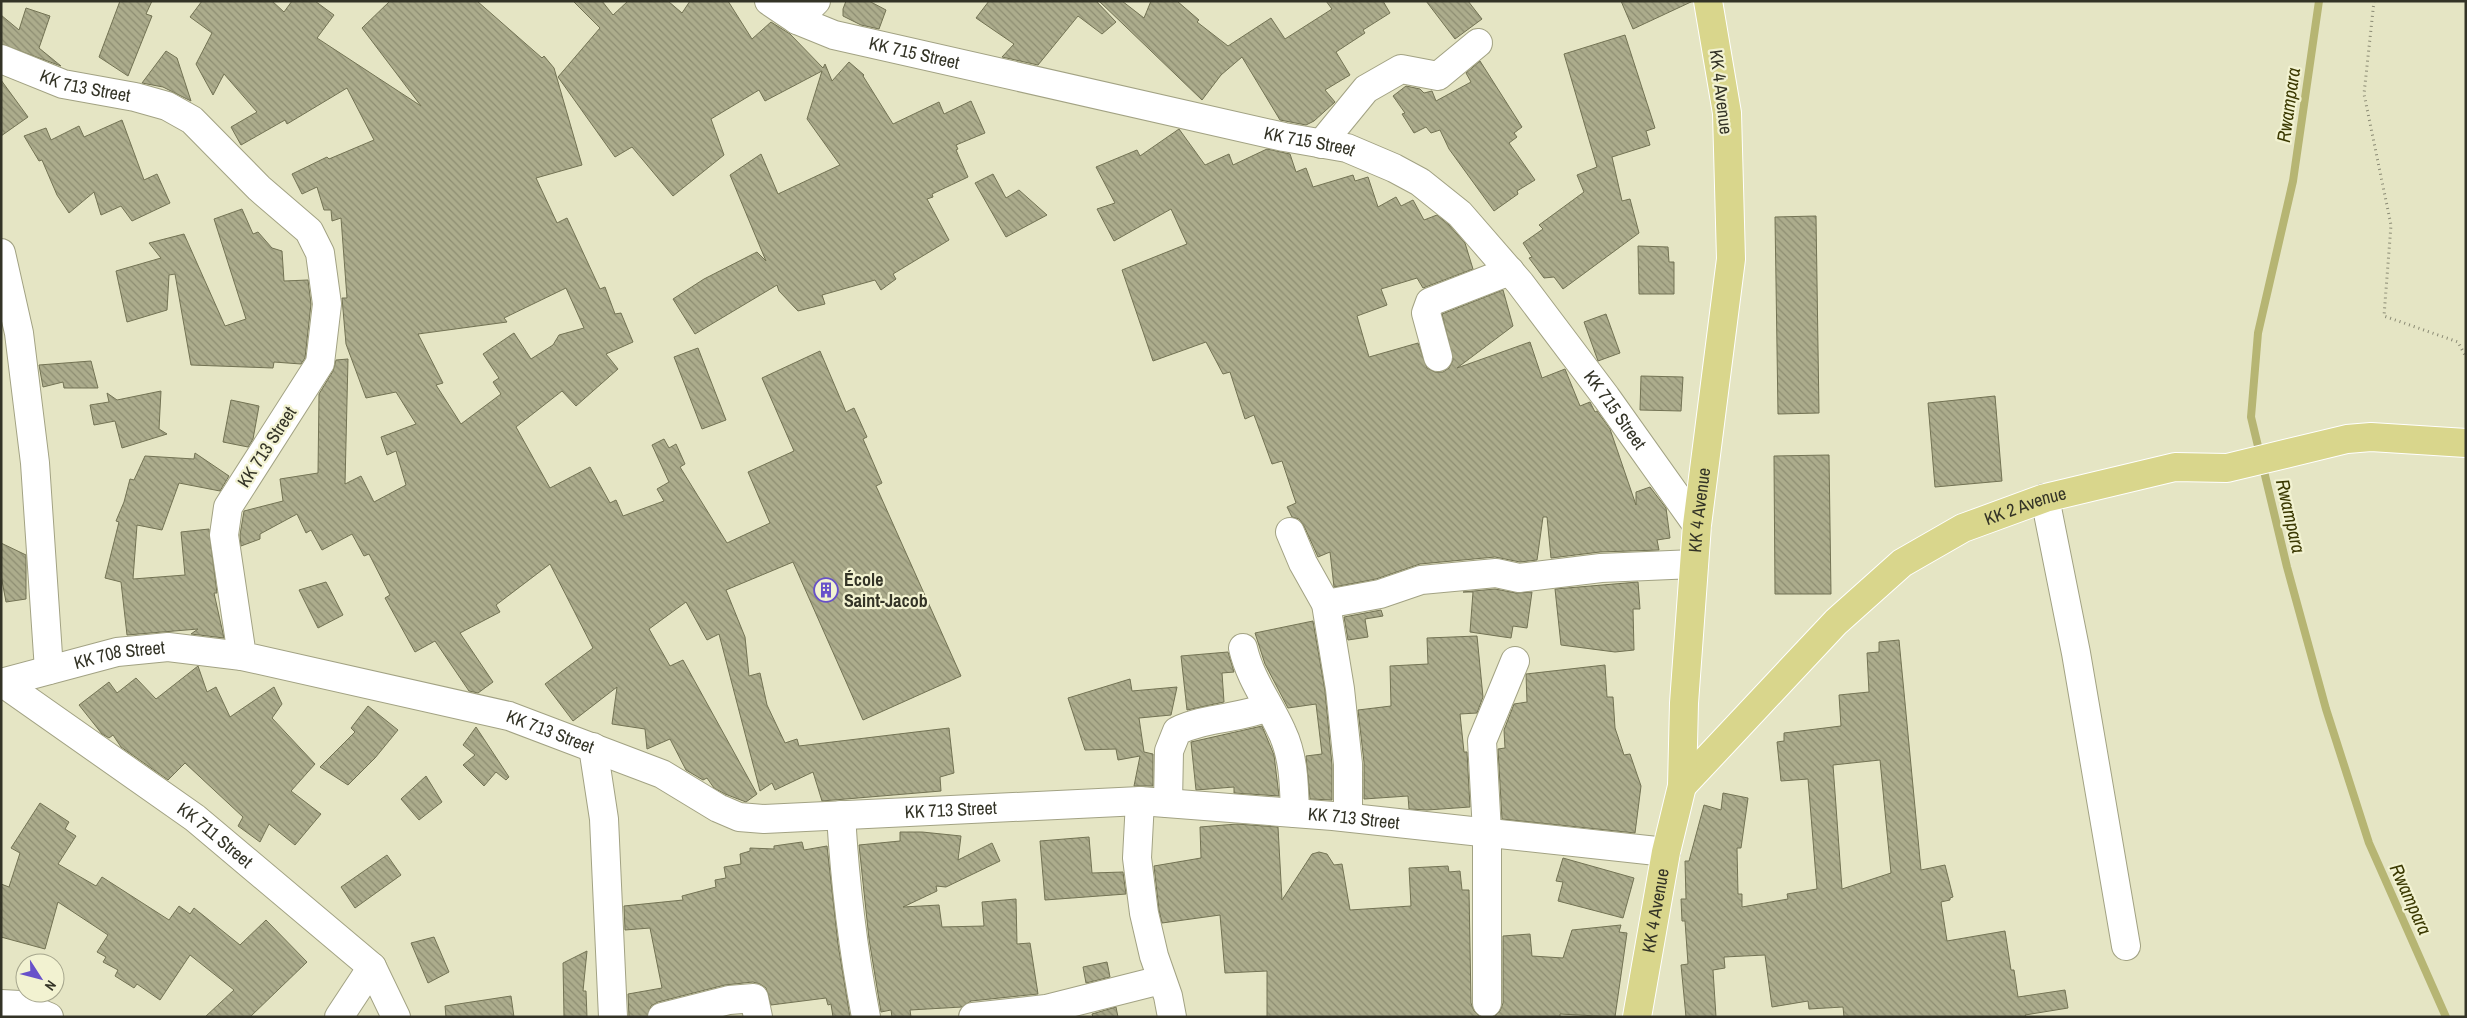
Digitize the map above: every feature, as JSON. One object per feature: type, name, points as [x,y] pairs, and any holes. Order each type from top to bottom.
[{"type":"main road","name":"KK 4 Avenue","points":[[1637,1017],[1666,852],[1682,786],[1684,703],[1697,525],[1730,260],[1728,113],[1708,1]]},
{"type":"main road","name":"KK 2 Avenue","points":[[1682,786],[1836,622],[1902,563],[1963,528],[2045,498],[2175,467],[2226,468],[2348,439],[2371,437],[2466,443]]},
{"type":"street","name":"KK 715 Street","points":[[768,1],[797,20],[834,35],[1284,137],[1347,148],[1420,182],[1460,214],[1510,271],[1606,397],[1697,525]]},
{"type":"street","points":[[797,20],[816,1]]},
{"type":"street","points":[[1321,144],[1366,89],[1401,69],[1438,76],[1478,43]]},
{"type":"street","name":"KK 713 Street","points":[[1,58],[64,84],[135,97],[168,106],[192,120],[217,143],[258,188],[309,231],[320,253],[327,304],[320,363],[228,507],[224,535],[242,656],[509,716],[662,774],[718,808],[740,817],[764,819],[1140,801],[1348,817],[1666,852]]},
{"type":"street","points":[[1,253],[19,333],[34,463],[49,670]]},
{"type":"street","points":[[1438,357],[1426,314],[1430,302],[1510,271]]},
{"type":"street","points":[[2045,498],[2076,653],[2126,946]]},
{"type":"street","points":[[1290,532],[1303,563],[1326,604],[1340,689],[1348,764],[1348,817]]},
{"type":"street","points":[[1326,604],[1380,594],[1421,580],[1496,573],[1519,578],[1601,568],[1694,564]]},
{"type":"street","name":"KK 708 Street","points":[[2,683],[117,652],[168,647],[242,656]]},
{"type":"street","points":[[1243,648],[1248,669],[1283,734],[1294,774],[1294,813]]},
{"type":"street","points":[[1488,1003],[1487,832],[1482,741],[1515,661]]},
{"type":"street","name":"KK 711 Street","points":[[2,683],[195,818],[372,967],[396,1017]]},
{"type":"street","points":[[1168,803],[1169,751],[1177,730],[1191,724],[1250,714],[1268,707]]},
{"type":"street","points":[[592,747],[604,818],[609,889],[609,960],[613,1017]]},
{"type":"street","points":[[1140,801],[1137,858],[1144,913],[1161,980],[1168,996],[1172,1017]]},
{"type":"street","points":[[841,815],[847,899],[866,1017]]},
{"type":"street","points":[[339,1017],[372,967]]},
{"type":"street","points":[[973,1017],[1046,1009],[1161,980]]},
{"type":"street","points":[[662,1017],[729,1000],[754,998],[758,1017]]},
{"type":"street","points":[[1,1004],[20,1005],[49,1017]]},
{"type":"path","points":[[2374,1],[2364,94],[2392,225],[2384,316],[2458,342],[2466,357]]},
{"type":"building","points":[[120,1],[152,1],[146,14],[152,16],[128,76],[99,57]]},
{"type":"building","points":[[202,1],[272,1],[284,12],[292,1],[315,1],[334,15],[317,38],[421,106],[362,28],[390,1],[477,1],[542,58],[544,56],[554,68],[582,165],[536,178],[557,223],[567,218],[600,289],[605,287],[615,314],[621,313],[633,342],[606,354],[618,369],[576,406],[562,391],[516,427],[550,488],[590,467],[610,503],[616,500],[623,516],[664,501],[657,489],[669,482],[652,445],[664,439],[669,448],[676,444],[685,464],[680,467],[727,543],[770,523],[748,472],[794,451],[762,378],[820,351],[846,412],[854,408],[867,437],[863,439],[882,483],[876,486],[961,676],[863,720],[793,562],[726,590],[745,637],[749,676],[760,673],[767,705],[785,743],[797,739],[799,746],[949,728],[954,773],[940,777],[941,791],[822,801],[813,772],[775,790],[772,783],[760,791],[719,634],[707,640],[686,602],[649,629],[670,666],[683,660],[757,794],[746,802],[714,788],[707,778],[703,780],[686,770],[670,739],[647,749],[645,729],[612,724],[617,687],[573,721],[545,684],[593,648],[550,564],[496,605],[500,612],[460,633],[493,682],[478,693],[469,691],[435,641],[415,652],[385,598],[390,595],[369,554],[364,556],[352,534],[322,550],[311,530],[306,533],[297,514],[260,534],[260,539],[241,546],[240,535],[244,511],[283,501],[280,479],[318,473],[319,394],[333,371],[336,360],[348,359],[345,484],[361,476],[374,502],[406,485],[396,451],[387,455],[381,437],[416,424],[396,392],[366,398],[346,344],[342,298],[347,298],[341,218],[332,221],[331,210],[324,210],[317,187],[302,194],[292,174],[327,157],[329,159],[374,140],[347,88],[287,124],[285,120],[241,145],[231,127],[257,112],[224,74],[213,95],[196,64],[212,33],[190,17]],"holes":[[[566,288],[584,328],[559,335],[553,345],[531,359],[514,333],[483,354],[499,378],[493,382],[501,394],[461,424],[436,385],[443,383],[418,334],[507,322],[504,318]]]},
{"type":"building","points":[[573,1],[602,1],[613,15],[628,1],[668,1],[682,13],[690,1],[728,1],[752,39],[771,22],[790,34],[823,68],[825,64],[832,81],[849,62],[864,75],[893,124],[939,102],[944,114],[971,101],[985,133],[956,145],[958,149],[956,150],[968,177],[932,194],[933,197],[927,199],[949,240],[893,274],[896,279],[881,290],[875,280],[822,295],[825,304],[798,311],[779,291],[777,285],[695,334],[673,299],[704,279],[757,252],[766,261],[730,175],[761,154],[778,194],[840,165],[807,119],[822,71],[765,101],[759,90],[711,119],[724,155],[673,196],[632,147],[615,157],[558,77],[600,28]]},
{"type":"building","points":[[846,1],[869,1],[886,10],[879,29],[861,25],[843,16]]},
{"type":"building","points":[[989,1],[1096,1],[1116,22],[1102,34],[1078,16],[1038,65],[1002,57],[1014,44],[976,18]]},
{"type":"building","points":[[1099,1],[1122,1],[1144,18],[1151,1],[1177,1],[1199,20],[1197,22],[1228,46],[1271,18],[1285,39],[1332,9],[1326,1],[1383,1],[1390,13],[1363,30],[1365,33],[1336,52],[1350,75],[1325,90],[1335,102],[1314,121],[1306,125],[1280,120],[1242,57],[1221,75],[1202,100]]},
{"type":"building","points":[[1426,1],[1468,1],[1482,19],[1455,39]]},
{"type":"building","points":[[1621,1],[1693,1],[1633,29]]},
{"type":"building","points":[[26,8],[50,16],[39,48],[61,66],[1,44],[1,15],[19,30]]},
{"type":"building","points":[[1625,35],[1655,128],[1646,131],[1650,145],[1612,157],[1622,201],[1630,199],[1639,233],[1563,289],[1554,277],[1544,278],[1529,258],[1532,257],[1523,243],[1543,229],[1539,225],[1584,192],[1577,175],[1597,167],[1564,54]]},
{"type":"building","points":[[166,51],[177,58],[191,101],[163,87],[142,83]]},
{"type":"building","points":[[1480,61],[1522,127],[1514,133],[1517,137],[1509,143],[1535,180],[1517,191],[1518,194],[1494,211],[1449,149],[1440,130],[1431,133],[1426,127],[1414,133],[1402,114],[1405,113],[1393,96],[1406,86],[1420,89],[1424,93],[1432,91],[1436,101],[1471,82],[1466,73]]},
{"type":"building","points":[[1,80],[28,117],[1,136]]},
{"type":"building","points":[[122,120],[144,180],[157,174],[170,203],[132,221],[121,206],[101,215],[94,192],[69,213],[57,195],[42,160],[39,161],[24,136],[46,128],[51,140],[79,126],[84,137]]},
{"type":"building","points":[[1179,129],[1205,165],[1229,154],[1233,165],[1267,149],[1290,154],[1296,172],[1306,168],[1313,187],[1353,175],[1355,181],[1368,177],[1378,207],[1396,197],[1401,206],[1413,200],[1424,220],[1437,215],[1465,243],[1473,269],[1423,288],[1417,278],[1381,289],[1387,305],[1357,316],[1369,357],[1418,343],[1427,368],[1435,372],[1443,372],[1449,368],[1453,360],[1442,314],[1503,290],[1513,326],[1457,368],[1530,342],[1542,378],[1565,369],[1580,406],[1590,402],[1595,412],[1597,411],[1610,429],[1636,505],[1636,492],[1650,487],[1666,508],[1670,538],[1657,540],[1659,550],[1600,552],[1551,558],[1547,517],[1543,517],[1537,560],[1520,562],[1495,557],[1420,564],[1376,579],[1334,587],[1330,552],[1318,557],[1304,526],[1299,519],[1292,517],[1287,507],[1296,503],[1282,461],[1272,464],[1254,415],[1245,419],[1230,372],[1223,374],[1206,342],[1153,361],[1122,270],[1187,244],[1171,209],[1114,241],[1097,209],[1115,203],[1096,167],[1137,150],[1140,156]]},
{"type":"building","points":[[993,174],[1006,198],[1019,190],[1047,215],[1006,237],[975,183]]},
{"type":"building","points":[[242,209],[253,234],[258,232],[272,248],[282,251],[284,281],[308,280],[311,304],[305,358],[301,364],[274,362],[273,368],[191,365],[175,274],[169,275],[167,310],[127,322],[116,271],[161,258],[149,243],[184,234],[225,326],[246,319],[214,219]]},
{"type":"building","points":[[1816,216],[1819,413],[1778,414],[1775,217]]},
{"type":"building","points":[[1638,246],[1668,247],[1669,262],[1674,262],[1674,294],[1639,294]]},
{"type":"building","points":[[1606,314],[1620,353],[1598,361],[1584,322]]},
{"type":"building","points":[[698,348],[726,420],[702,429],[674,357]]},
{"type":"building","points":[[91,361],[98,388],[64,388],[63,382],[43,387],[39,365]]},
{"type":"building","points":[[1641,376],[1683,377],[1681,411],[1640,410]]},
{"type":"building","points":[[161,391],[159,429],[167,434],[122,448],[115,421],[94,425],[90,405],[109,402],[107,393],[117,400]]},
{"type":"building","points":[[1995,396],[2002,481],[1935,487],[1928,403]]},
{"type":"building","points":[[231,400],[259,406],[253,439],[248,447],[223,442]]},
{"type":"building","points":[[195,453],[229,476],[220,491],[179,483],[162,530],[137,525],[133,579],[185,575],[181,532],[209,529],[217,593],[214,593],[224,638],[191,634],[198,629],[127,635],[121,582],[105,578],[119,522],[116,521],[124,502],[130,479],[134,480],[145,456],[194,459]]},
{"type":"building","points":[[1829,455],[1831,594],[1775,594],[1774,456]]},
{"type":"building","points":[[1,543],[26,555],[26,599],[6,602],[1,575]]},
{"type":"building","points":[[326,582],[343,615],[318,628],[299,590]]},
{"type":"building","points":[[1638,582],[1640,609],[1633,609],[1634,650],[1615,652],[1561,645],[1555,589]]},
{"type":"building","points":[[1495,589],[1516,593],[1532,592],[1527,628],[1513,626],[1511,638],[1470,632],[1473,592],[1463,592]]},
{"type":"building","points":[[1381,610],[1383,616],[1365,619],[1368,637],[1348,640],[1344,617]]},
{"type":"building","points":[[1313,621],[1325,691],[1332,765],[1332,800],[1310,799],[1306,756],[1322,754],[1316,704],[1288,708],[1265,664],[1255,633]]},
{"type":"building","points":[[1477,636],[1483,697],[1477,713],[1460,714],[1464,752],[1467,752],[1470,807],[1427,810],[1409,809],[1408,796],[1364,799],[1364,762],[1358,710],[1391,706],[1390,666],[1428,664],[1427,638]]},
{"type":"building","points":[[1899,640],[1921,870],[1945,865],[1953,897],[1950,900],[1941,902],[1947,941],[2005,931],[2011,970],[2014,970],[2018,997],[2065,990],[2068,1008],[2025,1015],[2026,1017],[1844,1017],[1843,1007],[1809,1009],[1808,1001],[1772,1007],[1765,955],[1724,957],[1725,968],[1713,970],[1716,1017],[1686,1017],[1681,965],[1688,964],[1685,921],[1682,921],[1681,899],[1686,899],[1685,861],[1689,861],[1704,805],[1721,810],[1723,793],[1748,798],[1741,848],[1737,848],[1738,894],[1742,894],[1742,907],[1788,899],[1787,894],[1817,889],[1808,779],[1781,781],[1777,742],[1784,741],[1784,733],[1841,726],[1839,695],[1869,692],[1867,653],[1879,652],[1879,642]],"holes":[[[1880,760],[1891,873],[1842,889],[1833,765]]]},
{"type":"building","points":[[1228,652],[1234,672],[1222,673],[1224,702],[1187,710],[1181,656]]},
{"type":"building","points":[[1605,665],[1607,697],[1613,697],[1615,728],[1624,755],[1630,754],[1641,786],[1635,833],[1502,819],[1498,749],[1505,748],[1504,730],[1514,704],[1527,702],[1526,674]]},
{"type":"building","points":[[198,666],[207,692],[216,687],[230,717],[274,687],[282,704],[272,718],[315,764],[291,791],[321,814],[295,845],[269,824],[260,842],[238,826],[243,817],[185,763],[168,780],[121,747],[113,735],[109,738],[102,734],[79,705],[109,682],[117,693],[136,678],[156,699]]},
{"type":"building","points":[[1130,679],[1132,691],[1177,687],[1171,715],[1139,718],[1144,752],[1153,754],[1153,786],[1134,786],[1140,756],[1118,760],[1116,749],[1085,750],[1068,698]]},
{"type":"building","points":[[368,706],[398,730],[375,758],[348,785],[320,767],[355,732],[351,728]]},
{"type":"building","points":[[1262,726],[1274,755],[1279,796],[1234,793],[1234,787],[1196,790],[1191,742]]},
{"type":"building","points":[[476,727],[509,777],[506,780],[496,772],[484,786],[463,765],[475,755],[463,745]]},
{"type":"building","points":[[426,776],[442,802],[419,820],[401,799]]},
{"type":"building","points":[[40,803],[69,822],[65,829],[76,836],[58,864],[96,886],[102,877],[169,920],[179,906],[190,914],[194,908],[240,945],[266,920],[307,962],[250,1017],[205,1017],[234,990],[190,955],[160,1000],[137,984],[134,988],[115,976],[118,970],[103,962],[106,957],[97,952],[108,935],[58,902],[45,949],[1,937],[1,884],[9,887],[20,853],[11,848]]},
{"type":"building","points":[[1237,824],[1278,827],[1282,900],[1312,854],[1319,852],[1327,854],[1334,865],[1342,864],[1350,910],[1411,906],[1409,868],[1448,866],[1449,872],[1460,871],[1462,890],[1469,890],[1471,1003],[1474,1011],[1480,1017],[1267,1017],[1267,971],[1225,973],[1220,915],[1162,923],[1159,910],[1154,866],[1201,858],[1200,827]]},
{"type":"building","points":[[900,832],[961,836],[958,860],[992,843],[1000,861],[946,887],[936,886],[937,891],[903,907],[939,905],[942,927],[984,926],[982,902],[1016,899],[1017,944],[1030,943],[1038,994],[971,1001],[962,1007],[910,1010],[911,1017],[892,1017],[891,1010],[881,1012],[869,939],[859,845],[900,841]]},
{"type":"building","points":[[1089,837],[1092,873],[1123,872],[1126,894],[1045,900],[1040,841]]},
{"type":"building","points":[[802,842],[804,850],[827,846],[838,944],[850,1017],[833,1017],[831,1004],[828,1005],[826,998],[771,1005],[766,988],[753,982],[725,985],[658,1002],[651,1006],[647,1017],[629,1017],[628,994],[662,988],[650,928],[625,930],[624,906],[683,900],[682,896],[716,887],[715,880],[726,878],[724,867],[741,864],[740,854],[750,851],[750,848],[774,849],[774,846]]},
{"type":"building","points":[[387,855],[401,875],[355,908],[341,887]]},
{"type":"building","points":[[1563,858],[1634,878],[1623,918],[1558,901],[1563,882],[1556,881]]},
{"type":"building","points":[[1621,925],[1619,932],[1627,933],[1615,1017],[1560,1014],[1560,1017],[1494,1017],[1500,1011],[1503,1003],[1503,936],[1530,934],[1532,956],[1563,958],[1572,930]]},
{"type":"building","points":[[434,937],[449,972],[428,983],[411,943]]},
{"type":"building","points":[[587,951],[583,991],[586,991],[587,1017],[564,1017],[563,963]]},
{"type":"building","points":[[1107,962],[1110,977],[1086,983],[1083,967]]},
{"type":"building","points":[[511,996],[514,1017],[446,1017],[445,1006]]},
{"type":"building","points":[[1116,1007],[1118,1017],[1093,1017],[1092,1014]]},
{"type":"waterway","name":"Rwampara","points":[[2319,1],[2293,181],[2258,333],[2251,417],[2287,567],[2326,709],[2369,843],[2446,1017]]},
{"type":"place","name":"École Saint-Jacob","points":[[826,590]]}]
